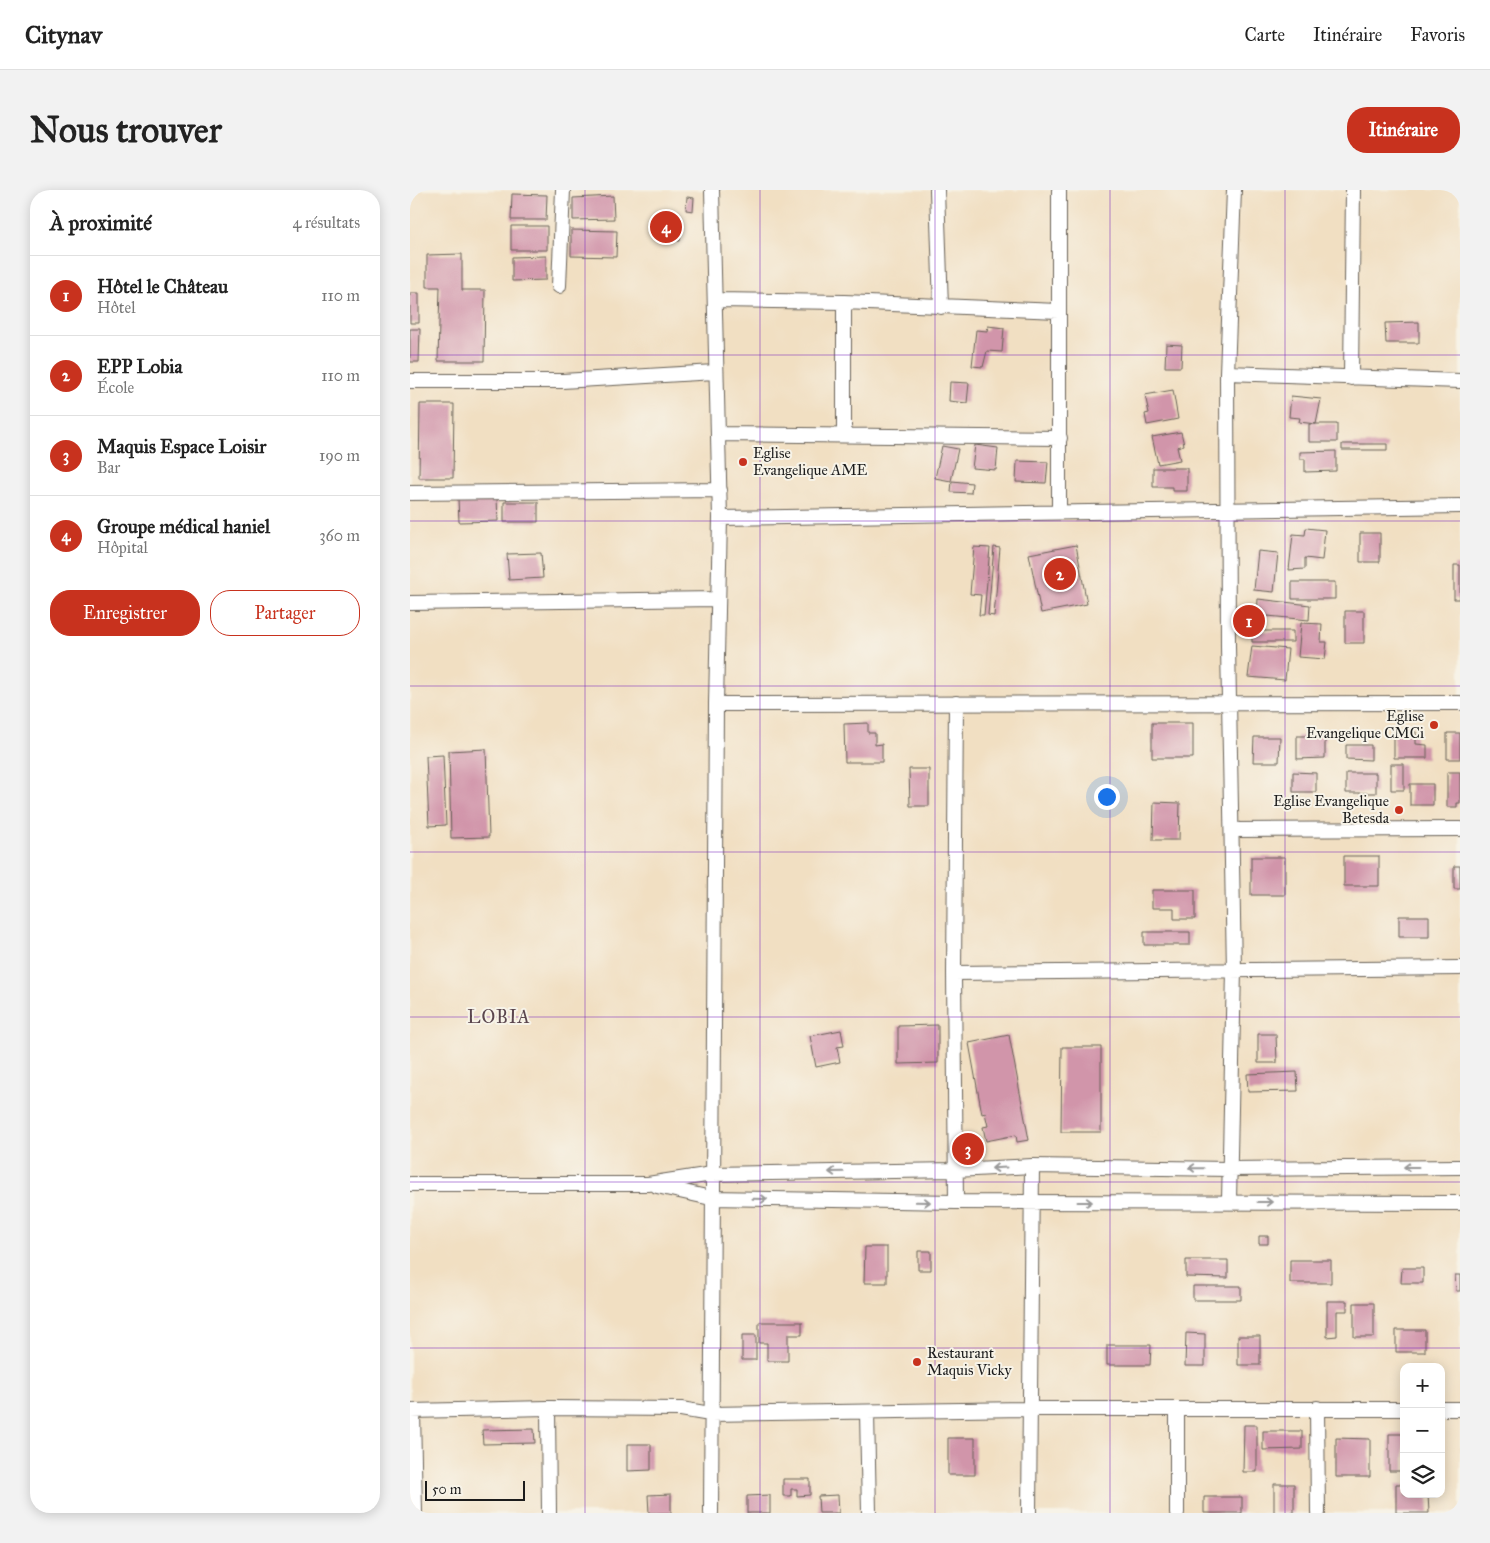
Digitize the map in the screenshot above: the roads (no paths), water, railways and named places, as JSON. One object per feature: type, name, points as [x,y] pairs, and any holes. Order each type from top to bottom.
[{"type":"street","points":[[559,286],[563,190]]},
{"type":"street","points":[[710,1513],[716,704],[720,518],[720,434],[715,372],[712,190]]},
{"type":"street","points":[[937,190],[940,307]]},
{"type":"street","points":[[1058,190],[1059,512]]},
{"type":"street","points":[[1229,1202],[1228,1169],[1234,970],[1229,702],[1227,372],[1234,190]]},
{"type":"street","points":[[1351,378],[1353,190]]},
{"type":"street","points":[[715,300],[844,302],[1058,311]]},
{"type":"street","points":[[844,302],[844,434]]},
{"type":"street","points":[[410,381],[562,381],[715,372]]},
{"type":"street","points":[[1227,372],[1460,381]]},
{"type":"street","points":[[720,434],[1060,438]]},
{"type":"street","points":[[410,492],[720,490]]},
{"type":"street","points":[[720,518],[1460,506]]},
{"type":"street","points":[[410,603],[718,599]]},
{"type":"street","points":[[956,703],[954,973],[956,1202]]},
{"type":"street","points":[[716,704],[1460,703]]},
{"type":"street","points":[[1232,830],[1460,829]]},
{"type":"street","points":[[954,973],[1460,968]]},
{"type":"street","points":[[1029,1513],[1032,1166]]},
{"type":"street","points":[[410,1184],[648,1184],[712,1174],[955,1170],[1032,1166],[1228,1169],[1460,1167]]},
{"type":"street","points":[[648,1184],[712,1198],[956,1202],[1460,1203]]},
{"type":"street","points":[[548,1408],[549,1513]]},
{"type":"street","points":[[415,1513],[412,1411],[548,1408],[681,1409],[710,1414],[1029,1409],[1400,1409]]},
{"type":"street","points":[[1317,1408],[1318,1513]]},
{"type":"street","points":[[1177,1409],[1177,1513]]},
{"type":"street","points":[[1445,1409],[1460,1410]]},
{"type":"street","points":[[867,1412],[869,1513]]},
{"type":"place","name":"Groupe médical haniel","points":[[666,227]]},
{"type":"place","name":"Eglise Evangelique AME","points":[[743,462]]},
{"type":"place","name":"EPP Lobia","points":[[1060,574]]},
{"type":"place","name":"Hôtel le Château","points":[[1249,621]]},
{"type":"place","name":"Eglise Evangelique CMCi","points":[[1434,725]]},
{"type":"place","name":"Eglise Evangelique Betesda","points":[[1399,810]]},
{"type":"place","name":"Maquis Espace Loisir","points":[[968,1149]]},
{"type":"place","name":"Restaurant Maquis Vicky","points":[[917,1362]]},
{"type":"district","name":"LOBIA","points":[[499,1017]]}]
